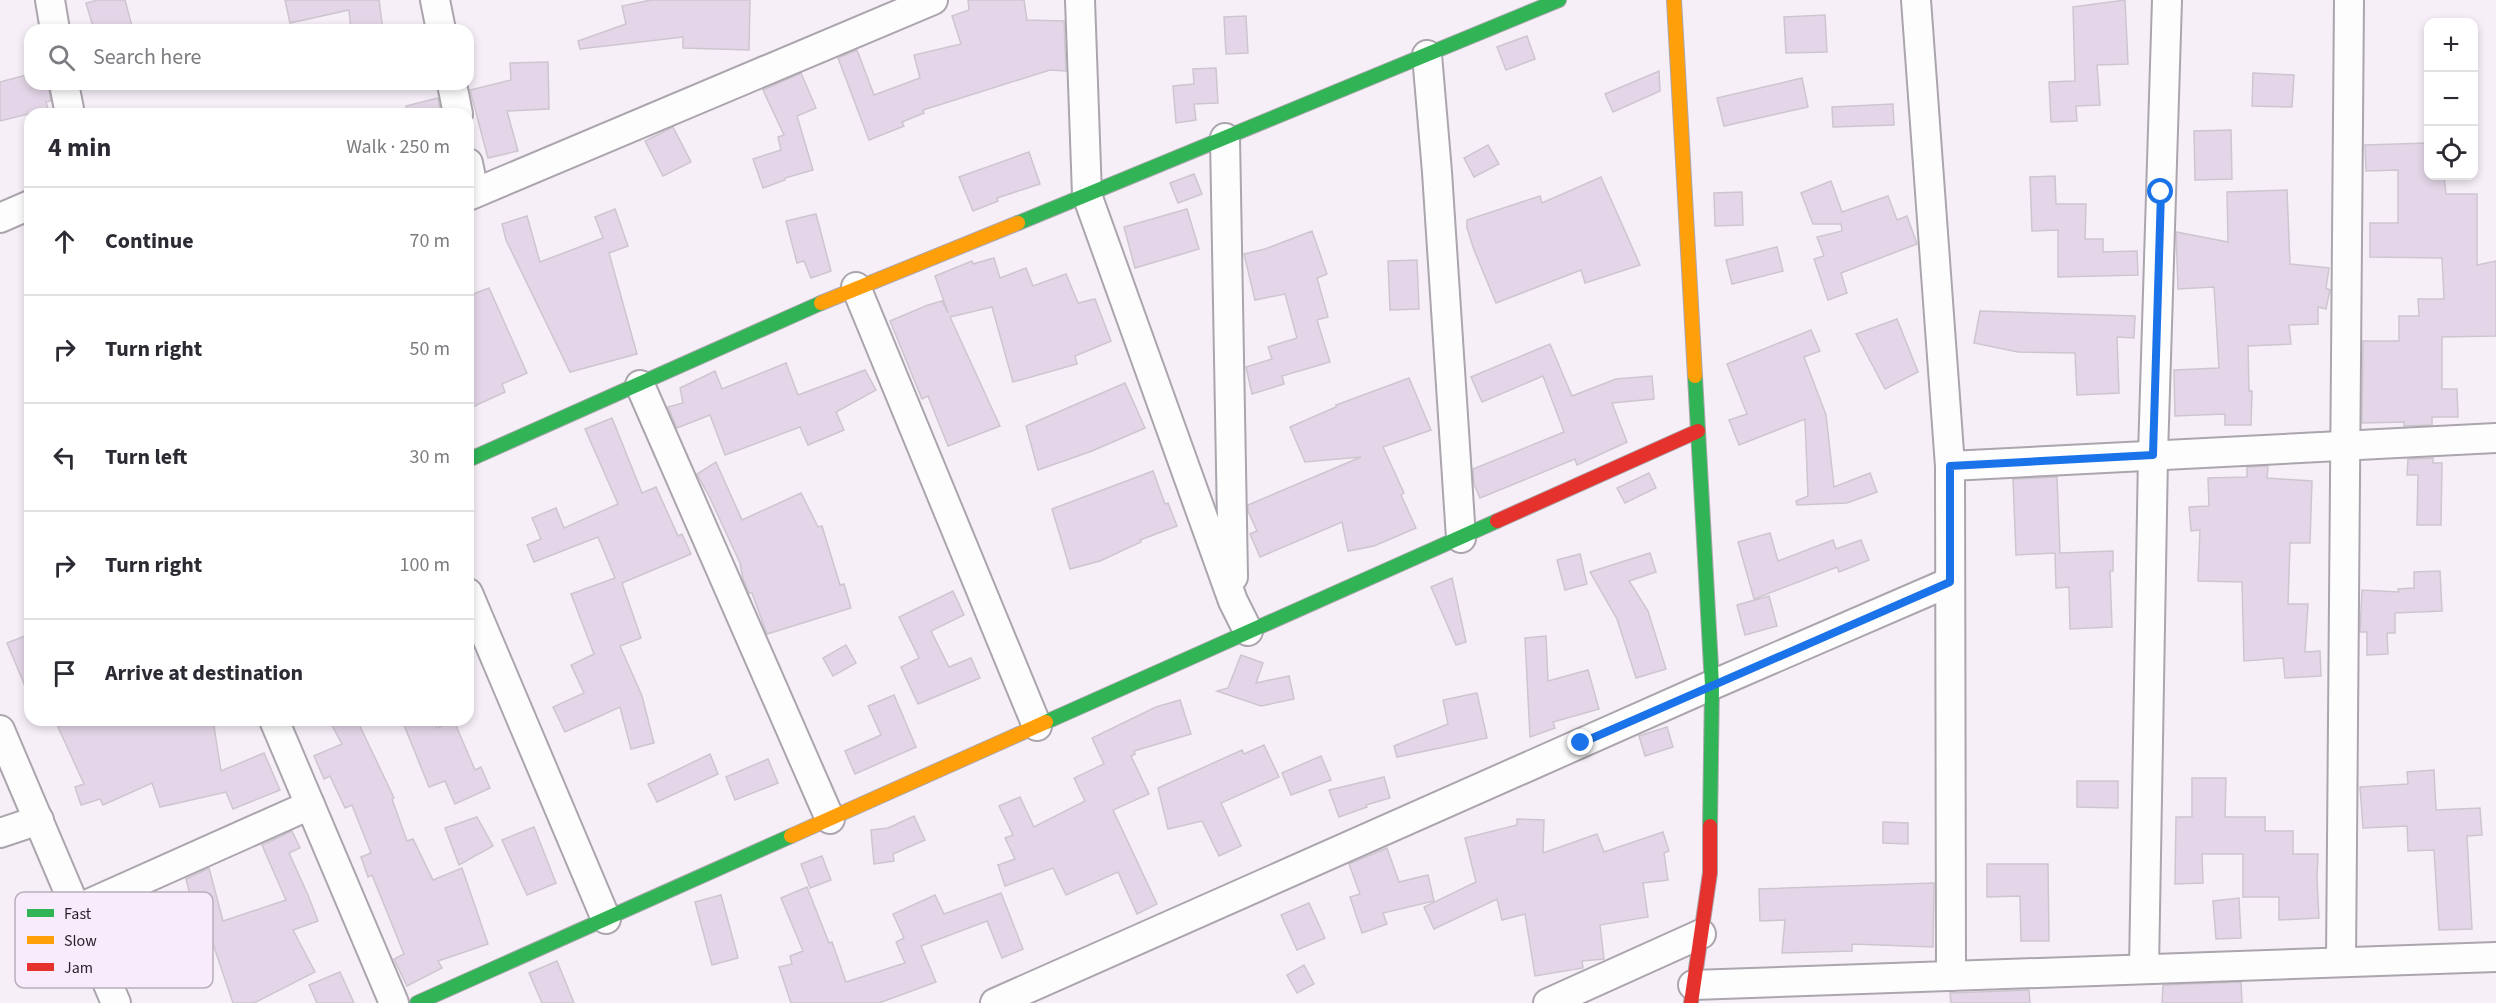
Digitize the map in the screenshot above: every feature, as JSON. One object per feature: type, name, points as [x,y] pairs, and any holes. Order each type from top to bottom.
[{"type":"street","points":[[50,0],[54,24]]},
{"type":"street","points":[[435,0],[440,24]]},
{"type":"street","points":[[474,194],[933,0]]},
{"type":"street","points":[[1080,0],[1087,195],[1233,601],[1248,631]]},
{"type":"street","points":[[474,457],[856,287],[1087,195],[1559,0]]},
{"type":"street","points":[[1674,0],[1712,685],[1710,873],[1692,994],[1951,976],[2496,957]]},
{"type":"street","points":[[1916,0],[1950,466],[1951,976]]},
{"type":"street","points":[[2144,969],[2153,455],[2167,0]]},
{"type":"street","points":[[2342,962],[2349,0]]},
{"type":"street","points":[[1427,55],[1461,538]]},
{"type":"street","points":[[65,90],[69,108]]},
{"type":"street","points":[[453,90],[457,108]]},
{"type":"street","points":[[1225,138],[1233,601]]},
{"type":"street","points":[[0,218],[24,208]]},
{"type":"street","points":[[856,287],[1037,726]]},
{"type":"street","points":[[640,385],[830,819]]},
{"type":"street","points":[[417,1003],[1698,431]]},
{"type":"street","points":[[1950,466],[2496,438]]},
{"type":"street","points":[[995,1003],[1950,582]]},
{"type":"street","points":[[474,608],[606,919]]},
{"type":"street","points":[[277,726],[394,1003]]},
{"type":"street","points":[[0,730],[70,892]]},
{"type":"street","points":[[115,892],[310,805]]},
{"type":"street","points":[[0,832],[39,820]]},
{"type":"street","points":[[1548,1003],[1701,934]]},
{"type":"street","points":[[110,988],[116,1003]]},
{"type":"building","points":[[98,0],[125,0],[131,24],[92,24],[86,3]]},
{"type":"building","points":[[285,0],[379,0],[382,24],[350,24],[349,10],[290,23]]},
{"type":"building","points":[[651,0],[750,0],[749,50],[683,48],[683,37],[580,49],[578,41],[626,24],[622,6]]},
{"type":"building","points":[[968,0],[1024,0],[1027,20],[1064,21],[1066,71],[1050,70],[923,110],[924,113],[902,122],[904,126],[869,140],[838,58],[857,50],[874,95],[920,78],[914,55],[961,44],[952,16],[969,10]]},
{"type":"building","points":[[2125,0],[2128,64],[2097,65],[2100,105],[2076,106],[2077,121],[2051,122],[2049,82],[2075,81],[2073,7]]},
{"type":"building","points":[[1825,15],[1827,52],[1786,53],[1784,17]]},
{"type":"building","points":[[1246,16],[1248,53],[1226,54],[1224,17]]},
{"type":"building","points":[[1527,36],[1535,59],[1506,70],[1497,47]]},
{"type":"building","points":[[548,62],[549,109],[507,111],[518,151],[488,158],[470,90],[511,80],[510,63]]},
{"type":"building","points":[[1216,68],[1218,103],[1194,104],[1196,120],[1176,123],[1173,86],[1194,84],[1193,69]]},
{"type":"building","points":[[1659,71],[1660,91],[1613,112],[1605,94]]},
{"type":"building","points":[[801,73],[816,108],[797,116],[813,170],[785,178],[785,180],[763,188],[753,159],[781,150],[778,137],[784,135],[763,90]]},
{"type":"building","points":[[2253,73],[2294,75],[2292,107],[2252,106]]},
{"type":"building","points":[[24,76],[24,90],[49,90],[51,101],[46,102],[48,108],[24,108],[24,115],[0,121],[0,82]]},
{"type":"building","points":[[1802,78],[1808,107],[1724,126],[1717,98]]},
{"type":"building","points":[[438,98],[440,108],[406,108],[406,106]]},
{"type":"building","points":[[1893,104],[1894,125],[1833,127],[1832,107]]},
{"type":"building","points":[[673,127],[691,162],[663,176],[645,141]]},
{"type":"building","points":[[2231,130],[2232,179],[2195,180],[2194,131]]},
{"type":"building","points":[[2424,143],[2424,180],[2444,180],[2446,194],[2477,194],[2477,265],[2496,261],[2496,336],[2442,337],[2442,389],[2457,389],[2458,417],[2432,417],[2432,425],[2404,426],[2404,422],[2362,423],[2363,341],[2399,341],[2399,316],[2419,316],[2418,299],[2444,299],[2442,258],[2370,257],[2370,223],[2398,223],[2398,170],[2366,171],[2365,145]]},
{"type":"building","points":[[1488,145],[1499,164],[1474,177],[1464,158]]},
{"type":"building","points":[[1029,152],[1040,184],[997,198],[998,201],[973,211],[959,177]]},
{"type":"building","points":[[1194,174],[1202,194],[1178,203],[1170,183]]},
{"type":"building","points":[[2055,176],[2056,204],[2086,204],[2085,239],[2103,239],[2103,252],[2137,251],[2138,275],[2058,277],[2058,230],[2032,231],[2030,177]]},
{"type":"building","points":[[1601,177],[1640,265],[1585,283],[1581,270],[1496,303],[1474,250],[1467,228],[1467,220],[1540,196],[1542,203]]},
{"type":"building","points":[[1831,181],[1842,212],[1888,196],[1897,220],[1907,216],[1917,244],[1841,273],[1847,293],[1828,300],[1814,259],[1824,256],[1817,237],[1842,231],[1841,224],[1813,224],[1801,193]]},
{"type":"building","points":[[2287,190],[2290,264],[2329,268],[2326,288],[2330,290],[2326,309],[2318,307],[2318,324],[2289,325],[2291,344],[2248,346],[2249,391],[2252,391],[2251,425],[2225,425],[2225,414],[2175,416],[2174,370],[2219,368],[2214,287],[2178,289],[2176,232],[2228,242],[2227,192]]},
{"type":"building","points":[[1742,192],[1743,225],[1715,226],[1714,193]]},
{"type":"building","points":[[615,209],[628,246],[609,253],[637,354],[570,372],[506,240],[502,224],[527,216],[540,262],[603,238],[595,217]]},
{"type":"building","points":[[1187,209],[1199,249],[1135,268],[1124,227]]},
{"type":"building","points":[[816,214],[831,271],[811,278],[804,261],[797,263],[786,221]]},
{"type":"building","points":[[1312,231],[1327,274],[1317,278],[1328,317],[1317,320],[1330,362],[1282,376],[1284,384],[1252,394],[1246,367],[1272,359],[1268,347],[1297,338],[1285,294],[1255,300],[1244,254],[1265,249]]},
{"type":"building","points":[[1777,247],[1783,271],[1732,284],[1726,260]]},
{"type":"building","points":[[994,258],[1000,278],[1026,268],[1033,286],[1066,274],[1078,303],[1095,299],[1111,341],[1075,356],[1077,364],[1013,382],[992,307],[950,317],[1000,426],[948,446],[928,396],[922,399],[890,321],[942,301],[948,313],[935,276],[972,261],[973,264]]},
{"type":"building","points":[[1417,260],[1419,309],[1390,310],[1388,261]]},
{"type":"building","points":[[489,288],[527,373],[502,384],[505,392],[474,406],[474,294]]},
{"type":"building","points":[[1980,311],[2135,316],[2134,338],[2117,337],[2119,393],[2077,395],[2075,353],[2018,352],[1974,343]]},
{"type":"building","points":[[1897,319],[1918,372],[1885,389],[1856,334]]},
{"type":"building","points":[[1811,330],[1820,351],[1804,357],[1826,415],[1834,487],[1870,473],[1877,492],[1847,503],[1797,505],[1796,501],[1808,496],[1805,419],[1739,445],[1729,420],[1747,414],[1727,364]]},
{"type":"building","points":[[1550,344],[1572,396],[1616,379],[1652,376],[1654,399],[1612,403],[1627,442],[1577,465],[1575,459],[1480,498],[1474,484],[1473,469],[1564,432],[1543,376],[1482,402],[1471,377]]},
{"type":"building","points":[[786,363],[798,395],[865,370],[876,390],[836,412],[844,430],[808,445],[800,427],[725,455],[710,415],[677,428],[668,407],[683,403],[680,388],[715,371],[722,389]]},
{"type":"building","points":[[1409,378],[1431,430],[1383,447],[1404,493],[1401,495],[1416,528],[1374,546],[1348,551],[1342,522],[1260,557],[1250,534],[1257,531],[1248,511],[1248,505],[1361,457],[1305,462],[1290,427],[1336,407],[1336,405]]},
{"type":"building","points":[[1125,383],[1145,428],[1092,451],[1038,470],[1026,426]]},
{"type":"building","points":[[612,418],[642,493],[656,487],[678,536],[682,534],[691,554],[622,583],[641,638],[620,646],[642,696],[654,743],[631,749],[620,707],[565,732],[553,707],[584,693],[571,665],[594,654],[571,594],[615,578],[598,537],[534,562],[527,545],[541,539],[532,518],[556,508],[564,528],[618,504],[585,429]]},
{"type":"building","points":[[2433,458],[2433,463],[2442,463],[2441,525],[2417,525],[2418,475],[2407,475],[2408,459]]},
{"type":"building","points":[[716,462],[742,520],[801,493],[818,527],[822,526],[840,585],[844,584],[851,608],[767,634],[752,593],[749,593],[743,579],[740,563],[697,474]]},
{"type":"building","points":[[2268,466],[2267,478],[2312,481],[2310,543],[2290,543],[2288,604],[2308,604],[2305,652],[2320,651],[2321,676],[2285,678],[2283,658],[2244,661],[2242,582],[2198,581],[2200,530],[2191,531],[2189,507],[2209,506],[2208,478],[2247,477],[2247,467]]},
{"type":"building","points":[[1153,471],[1165,504],[1168,503],[1177,526],[1140,540],[1141,542],[1100,561],[1070,569],[1052,509]]},
{"type":"building","points":[[1649,473],[1656,488],[1625,503],[1617,488]]},
{"type":"building","points":[[2057,477],[2060,553],[2113,551],[2113,571],[2110,571],[2112,627],[2070,629],[2069,587],[2056,588],[2055,553],[2016,555],[2013,479]]},
{"type":"building","points":[[1770,533],[1778,561],[1833,540],[1836,549],[1861,540],[1869,560],[1839,572],[1837,567],[1754,599],[1738,542]]},
{"type":"building","points":[[1650,553],[1656,572],[1629,581],[1648,611],[1666,669],[1636,678],[1617,619],[1590,572]]},
{"type":"building","points":[[1580,554],[1587,584],[1565,590],[1557,560]]},
{"type":"building","points":[[2440,571],[2442,611],[2395,613],[2395,633],[2387,633],[2388,654],[2367,655],[2367,632],[2360,632],[2362,590],[2399,592],[2398,589],[2414,588],[2414,572]]},
{"type":"building","points":[[1452,578],[1466,642],[1456,645],[1431,587]]},
{"type":"building","points":[[953,591],[964,615],[931,631],[949,667],[971,658],[980,678],[918,704],[901,667],[919,658],[899,617]]},
{"type":"building","points":[[1769,596],[1777,626],[1745,635],[1737,605]]},
{"type":"building","points":[[24,636],[24,684],[7,643]]},
{"type":"building","points":[[1546,636],[1548,681],[1588,670],[1599,709],[1553,722],[1555,728],[1530,737],[1525,638]]},
{"type":"building","points":[[846,645],[856,663],[833,676],[823,658]]},
{"type":"building","points":[[1241,655],[1263,663],[1256,683],[1289,676],[1294,699],[1261,706],[1217,691],[1228,688]]},
{"type":"building","points":[[1477,693],[1487,738],[1397,757],[1394,746],[1448,724],[1443,700]]},
{"type":"building","points":[[894,695],[916,747],[855,774],[845,751],[881,735],[868,706]]},
{"type":"building","points":[[1180,700],[1191,734],[1134,751],[1135,754],[1131,756],[1149,794],[1113,810],[1157,904],[1137,914],[1118,872],[1066,895],[1053,868],[1005,886],[998,865],[1015,859],[1005,838],[1013,835],[999,806],[1020,797],[1034,827],[1085,801],[1074,778],[1104,764],[1092,738],[1156,707]]},
{"type":"building","points":[[214,726],[221,771],[264,753],[280,790],[233,809],[226,792],[160,807],[152,783],[103,805],[100,799],[81,805],[75,787],[84,784],[58,727]]},
{"type":"building","points":[[332,726],[360,726],[394,798],[392,799],[407,841],[413,839],[433,880],[462,868],[488,944],[438,961],[442,968],[407,986],[394,959],[404,954],[372,875],[368,877],[361,857],[371,853],[352,805],[345,808],[330,776],[324,779],[314,756],[342,744]]},
{"type":"building","points":[[404,726],[436,726],[437,728],[456,726],[475,770],[481,767],[490,788],[455,804],[445,781],[429,787]]},
{"type":"building","points":[[1667,727],[1673,747],[1645,756],[1639,736]]},
{"type":"building","points":[[1264,745],[1279,777],[1221,803],[1241,846],[1219,856],[1202,821],[1168,829],[1158,788],[1242,750],[1244,754]]},
{"type":"building","points":[[710,754],[718,774],[657,802],[648,784]]},
{"type":"building","points":[[1321,756],[1331,780],[1291,795],[1282,773]]},
{"type":"building","points":[[768,759],[778,783],[735,800],[726,777]]},
{"type":"building","points":[[2434,770],[2436,810],[2480,808],[2482,835],[2467,836],[2472,929],[2439,930],[2434,850],[2408,851],[2407,826],[2363,828],[2360,787],[2408,784],[2407,772]]},
{"type":"building","points":[[1384,777],[1390,798],[1366,805],[1367,807],[1339,817],[1329,790]]},
{"type":"building","points":[[2192,778],[2226,778],[2225,817],[2265,817],[2265,831],[2293,831],[2293,854],[2318,854],[2319,918],[2279,920],[2279,897],[2243,897],[2243,854],[2202,854],[2203,883],[2175,884],[2176,817],[2192,817]]},
{"type":"building","points":[[2077,781],[2118,781],[2118,808],[2077,807]]},
{"type":"building","points":[[914,816],[925,840],[893,854],[894,861],[874,864],[871,830],[888,828]]},
{"type":"building","points":[[477,817],[493,846],[459,865],[445,828]]},
{"type":"building","points":[[1517,819],[1544,820],[1543,853],[1597,834],[1604,852],[1663,832],[1669,851],[1664,853],[1668,880],[1643,883],[1648,917],[1600,925],[1604,959],[1582,961],[1583,968],[1535,976],[1525,914],[1502,920],[1497,899],[1434,929],[1424,907],[1476,882],[1465,838],[1517,825]]},
{"type":"building","points":[[1883,822],[1908,823],[1908,844],[1883,843]]},
{"type":"building","points":[[534,827],[556,883],[527,895],[502,840]]},
{"type":"building","points":[[292,831],[300,848],[289,853],[318,921],[293,930],[315,972],[254,1003],[233,1003],[213,944],[213,892],[189,892],[186,879],[209,868],[223,921],[286,900],[262,845]]},
{"type":"building","points":[[1387,848],[1399,882],[1428,875],[1434,901],[1383,913],[1387,924],[1362,933],[1350,897],[1360,894],[1349,864]]},
{"type":"building","points":[[822,856],[831,880],[810,888],[801,864]]},
{"type":"building","points":[[1987,864],[2048,864],[2049,941],[2021,941],[2020,896],[1987,897]]},
{"type":"building","points":[[1934,883],[1933,947],[1852,944],[1852,951],[1782,953],[1785,920],[1760,921],[1759,889]]},
{"type":"building","points":[[807,887],[829,943],[832,942],[846,982],[905,963],[896,942],[904,938],[893,914],[935,895],[944,914],[1001,893],[1023,949],[1002,958],[987,921],[921,946],[936,982],[879,1003],[791,1003],[779,967],[792,964],[790,956],[803,951],[781,898]]},
{"type":"building","points":[[721,895],[738,958],[712,965],[695,902]]},
{"type":"building","points":[[2239,898],[2241,938],[2216,939],[2213,901]]},
{"type":"building","points":[[1309,903],[1325,938],[1297,950],[1281,915]]},
{"type":"building","points":[[557,961],[574,1003],[542,1003],[529,973]]},
{"type":"building","points":[[1304,965],[1314,984],[1297,993],[1287,975]]},
{"type":"building","points":[[340,972],[354,1003],[317,1003],[309,985]]},
{"type":"building","points":[[2241,982],[2242,1003],[2162,1003],[2163,985]]},
{"type":"building","points":[[2029,990],[2030,1003],[1951,1003],[1950,993]]},
{"type":"traffic: fast","points":[[1018,223],[1559,0]]},
{"type":"traffic: fast","points":[[474,457],[821,303]]},
{"type":"traffic: fast","points":[[1695,376],[1712,685],[1710,826]]},
{"type":"traffic: fast","points":[[1046,722],[1497,521]]},
{"type":"traffic: fast","points":[[417,1003],[791,836]]},
{"type":"traffic: slow","points":[[1674,0],[1695,376]]},
{"type":"traffic: slow","points":[[821,303],[1018,223]]},
{"type":"traffic: slow","points":[[791,836],[1046,722]]},
{"type":"traffic: jam","points":[[1497,521],[1698,431]]},
{"type":"traffic: jam","points":[[1691,1003],[1710,873],[1710,826]]},
{"type":"route","points":[[1581,743],[1950,582],[1950,466],[2153,455],[2161,192]]}]
